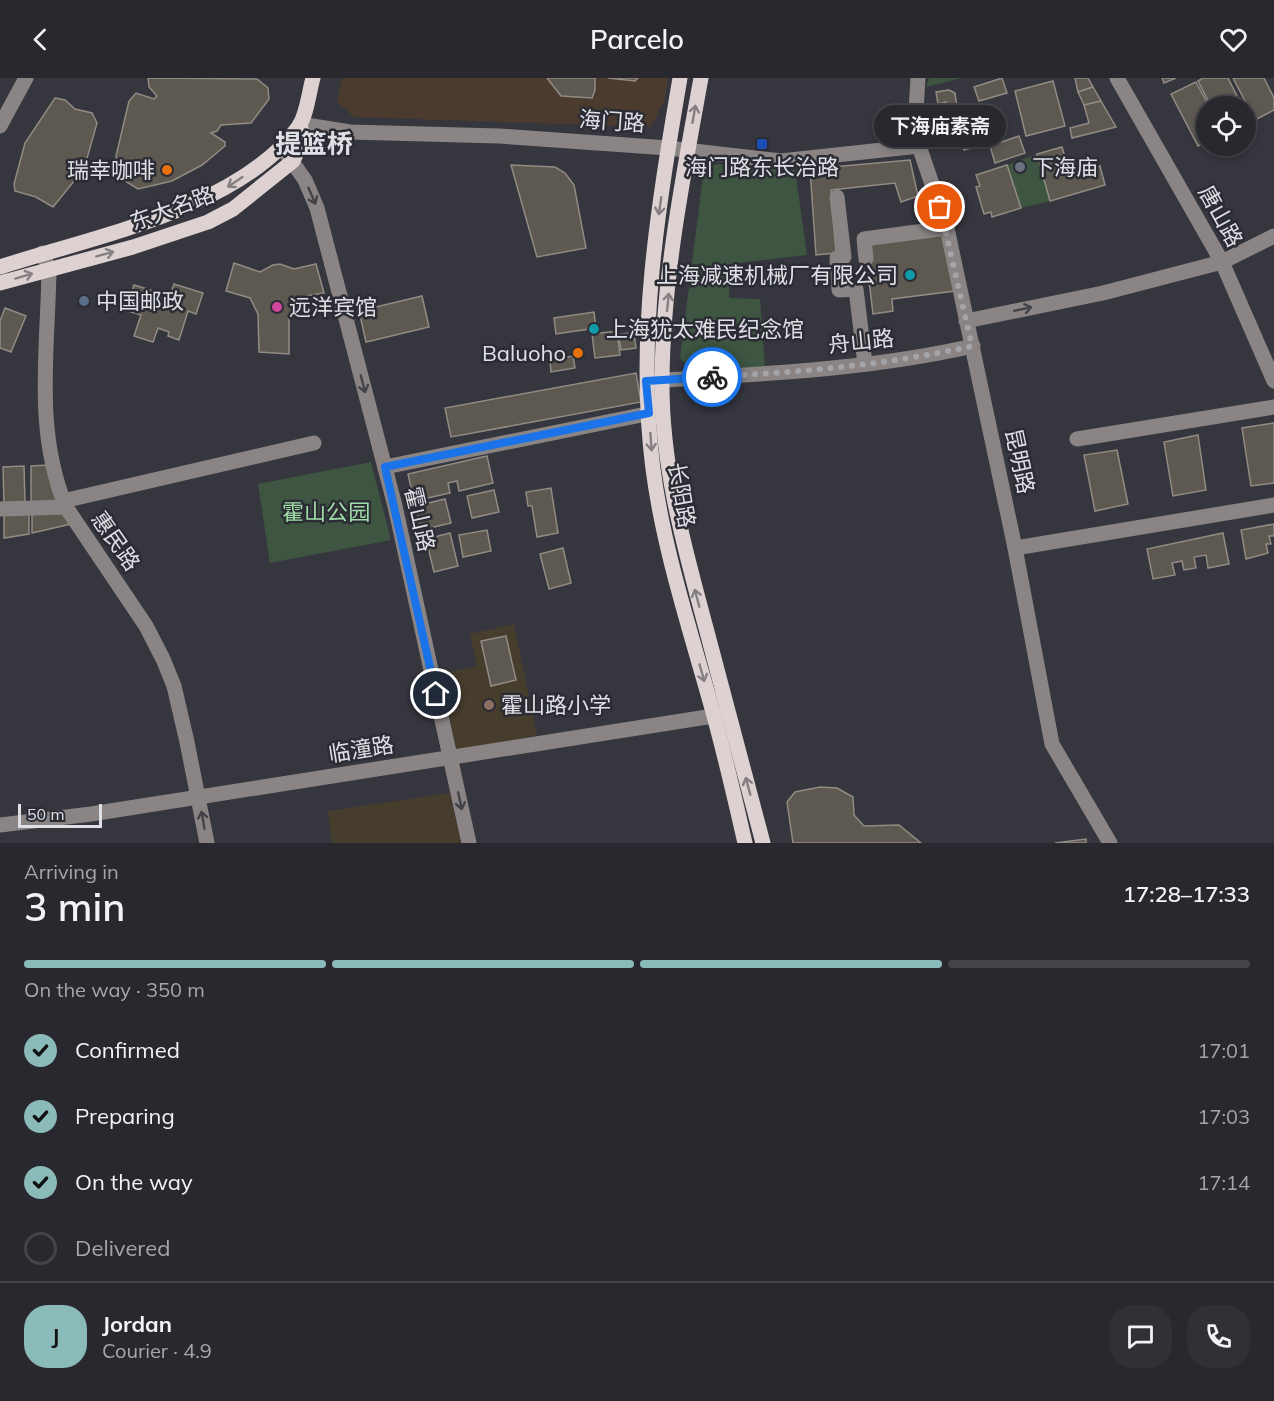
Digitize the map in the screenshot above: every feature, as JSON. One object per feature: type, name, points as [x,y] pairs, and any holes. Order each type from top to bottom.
[{"type":"main road","name":"东大名路","points":[[0,267],[162,216],[229,187],[281,146],[300,124],[313,78]]},
{"type":"main road","name":"长阳路","points":[[680,78],[668,148],[649,295],[656,411],[653,470],[667,539],[763,843]]},
{"type":"main road","name":"长阳路","points":[[654,381],[688,150],[701,78]]},
{"type":"main road","name":"东大名路","points":[[0,284],[133,247],[208,222],[232,209],[293,161],[303,139],[300,124]]},
{"type":"main road","name":"长阳路","points":[[722,715],[745,843]]},
{"type":"street","points":[[0,126],[26,78]]},
{"type":"street","name":"昆明路","points":[[918,78],[916,111],[919,146],[947,228],[1015,548],[1052,744],[1110,843]]},
{"type":"street","name":"唐山路","points":[[1117,78],[1222,262],[1274,381]]},
{"type":"street","name":"海门路","points":[[300,124],[350,132],[499,136],[668,148],[781,161],[919,146]]},
{"type":"street","name":"霍山路","points":[[281,146],[305,180],[317,208],[385,467],[470,843]]},
{"type":"street","points":[[837,197],[844,257],[837,258],[839,290],[856,289],[865,364]]},
{"type":"street","points":[[866,259],[864,239],[947,228]]},
{"type":"street","points":[[966,321],[1103,293],[1222,262],[1274,236]]},
{"type":"street","name":"惠民路","points":[[42,253],[49,269],[44,394],[47,436],[57,485],[64,504],[146,626],[174,686],[207,843]]},
{"type":"street","name":"舟山路","points":[[654,381],[865,364],[932,355],[972,346]]},
{"type":"street","points":[[1077,439],[1274,407]]},
{"type":"street","points":[[385,467],[656,411]]},
{"type":"street","points":[[0,509],[64,504],[314,443]]},
{"type":"street","points":[[1015,548],[1274,505]]},
{"type":"street","name":"临潼路","points":[[0,825],[198,797],[722,715]]},
{"type":"shaded area","points":[[342,78],[668,78],[665,99],[651,127],[354,117],[337,102]]},
{"type":"shaded area","name":"霍山路小学","points":[[514,624],[537,735],[457,751],[440,674],[477,666],[470,634]]},
{"type":"shaded area","points":[[450,793],[461,843],[332,843],[328,811]]},
{"type":"green space","points":[[929,78],[962,78],[926,87]]},
{"type":"green space","points":[[1037,154],[1050,201],[1021,208],[1007,165]]},
{"type":"green space","points":[[713,165],[795,170],[807,255],[729,264],[729,298],[760,299],[765,367],[700,370],[689,368],[680,358],[703,176]]},
{"type":"green space","name":"霍山公园","points":[[371,462],[391,540],[270,563],[258,484]]},
{"type":"building","points":[[148,78],[257,79],[268,88],[269,99],[251,123],[221,125],[217,131],[211,133],[225,142],[225,146],[202,165],[172,181],[138,189],[122,179],[116,156],[129,101],[136,93],[154,99],[157,96],[149,87]]},
{"type":"building","points":[[547,78],[595,78],[595,90],[592,98],[561,96]]},
{"type":"building","points":[[608,78],[638,78],[635,81]]},
{"type":"building","points":[[1002,78],[1007,93],[979,101],[974,87]]},
{"type":"building","points":[[1075,78],[1088,78],[1093,87],[1078,92]]},
{"type":"building","points":[[1162,78],[1176,78],[1164,83]]},
{"type":"building","points":[[1203,78],[1228,78],[1237,96],[1206,96],[1198,81]]},
{"type":"building","points":[[1233,78],[1264,78],[1274,98],[1274,110],[1256,119],[1256,96],[1242,96]]},
{"type":"building","points":[[1053,81],[1065,126],[1026,136],[1015,91]]},
{"type":"building","points":[[1196,82],[1204,96],[1196,96],[1196,142],[1171,94]]},
{"type":"building","points":[[1093,87],[1101,101],[1084,105],[1078,92]]},
{"type":"building","points":[[949,90],[955,93],[957,107],[947,109],[946,102],[938,104],[936,92]]},
{"type":"building","points":[[55,98],[65,100],[75,109],[92,113],[97,123],[84,169],[53,207],[36,197],[15,191],[14,184],[25,143]]},
{"type":"building","points":[[1101,101],[1116,127],[1072,138],[1070,128],[1089,123],[1084,105]]},
{"type":"building","points":[[976,104],[987,143],[964,150],[953,110]]},
{"type":"building","points":[[1019,136],[1025,153],[995,163],[990,146]]},
{"type":"building","points":[[1062,147],[1070,175],[1100,166],[1105,185],[1050,201],[1037,154]]},
{"type":"building","points":[[910,160],[918,196],[901,202],[895,183],[831,190],[836,253],[816,255],[810,169]]},
{"type":"building","points":[[511,165],[555,167],[565,173],[574,185],[586,248],[537,257]]},
{"type":"building","points":[[1007,165],[1021,208],[992,217],[991,212],[984,214],[976,187],[980,186],[976,175]]},
{"type":"building","name":"上海减速机械厂有限公司","points":[[947,228],[955,291],[892,299],[893,311],[873,314],[864,239]]},
{"type":"building","name":"远洋宾馆","points":[[234,263],[260,272],[280,264],[294,269],[316,264],[324,293],[306,296],[301,309],[289,319],[289,354],[259,352],[258,314],[250,298],[226,291]]},
{"type":"building","points":[[174,284],[203,293],[196,314],[188,311],[179,340],[168,336],[169,332],[158,328],[153,342],[134,336],[141,315],[125,310],[134,285],[170,296]]},
{"type":"building","points":[[422,296],[429,327],[366,342],[359,311]]},
{"type":"building","points":[[5,308],[26,316],[11,352],[0,348],[0,321]]},
{"type":"building","points":[[594,312],[596,328],[556,334],[554,318]]},
{"type":"building","points":[[617,331],[620,355],[595,358],[592,334]]},
{"type":"building","points":[[634,333],[636,348],[621,350],[618,334]]},
{"type":"building","points":[[573,356],[575,368],[551,372],[550,360]]},
{"type":"building","points":[[636,373],[641,402],[451,437],[445,408]]},
{"type":"building","points":[[1274,423],[1274,483],[1251,486],[1242,428]]},
{"type":"building","points":[[1198,435],[1206,490],[1173,496],[1164,442]]},
{"type":"building","points":[[1117,450],[1128,504],[1095,511],[1084,455]]},
{"type":"building","points":[[487,456],[493,483],[459,491],[457,481],[448,483],[450,493],[414,501],[408,474]]},
{"type":"building","points":[[48,465],[58,503],[31,504],[31,466]]},
{"type":"building","points":[[24,466],[25,504],[4,505],[3,467]]},
{"type":"building","points":[[551,488],[558,533],[537,537],[532,506],[528,506],[526,492]]},
{"type":"building","points":[[494,490],[499,512],[472,518],[467,496]]},
{"type":"building","points":[[445,499],[451,523],[421,530],[416,506]]},
{"type":"building","points":[[59,510],[71,524],[32,533],[32,511]]},
{"type":"building","points":[[29,511],[29,534],[4,538],[4,512]]},
{"type":"building","points":[[1274,524],[1274,536],[1269,536],[1271,544],[1266,544],[1268,553],[1246,559],[1241,530]]},
{"type":"building","points":[[487,530],[491,551],[463,557],[459,535]]},
{"type":"building","points":[[450,533],[458,566],[434,572],[426,539]]},
{"type":"building","points":[[1223,533],[1229,564],[1208,568],[1206,555],[1194,557],[1196,568],[1184,570],[1182,561],[1172,563],[1175,575],[1153,579],[1147,549]]},
{"type":"building","points":[[563,548],[571,583],[549,589],[540,554]]},
{"type":"building","points":[[506,636],[516,680],[491,686],[481,641]]},
{"type":"building","points":[[820,787],[837,788],[853,797],[854,815],[864,826],[899,825],[921,843],[793,843],[787,802],[795,792]]},
{"type":"building","points":[[1086,839],[1086,843],[1055,843]]},
{"type":"way so far","points":[[712,377],[865,364],[932,355],[972,346],[953,267],[947,228],[940,207]]},
{"type":"place","name":"海门路东长治路","points":[[762,144]]},
{"type":"place","name":"下海庙","points":[[1020,167]]},
{"type":"place","name":"瑞幸咖啡","points":[[167,170]]},
{"type":"place","name":"下海庙素斋","points":[[940,207]]},
{"type":"place","name":"上海减速机械厂有限公司","points":[[910,275]]},
{"type":"place","name":"中国邮政","points":[[84,301]]},
{"type":"place","name":"远洋宾馆","points":[[277,307]]},
{"type":"place","name":"上海犹太难民纪念馆","points":[[594,329]]},
{"type":"place","name":"Baluoho","points":[[578,353]]},
{"type":"place","name":"霍山路小学","points":[[489,705]]},
{"type":"district","name":"提篮桥","points":[[314,143]]},
{"type":"route","points":[[436,694],[385,467],[649,413],[646,381],[712,377]]}]
